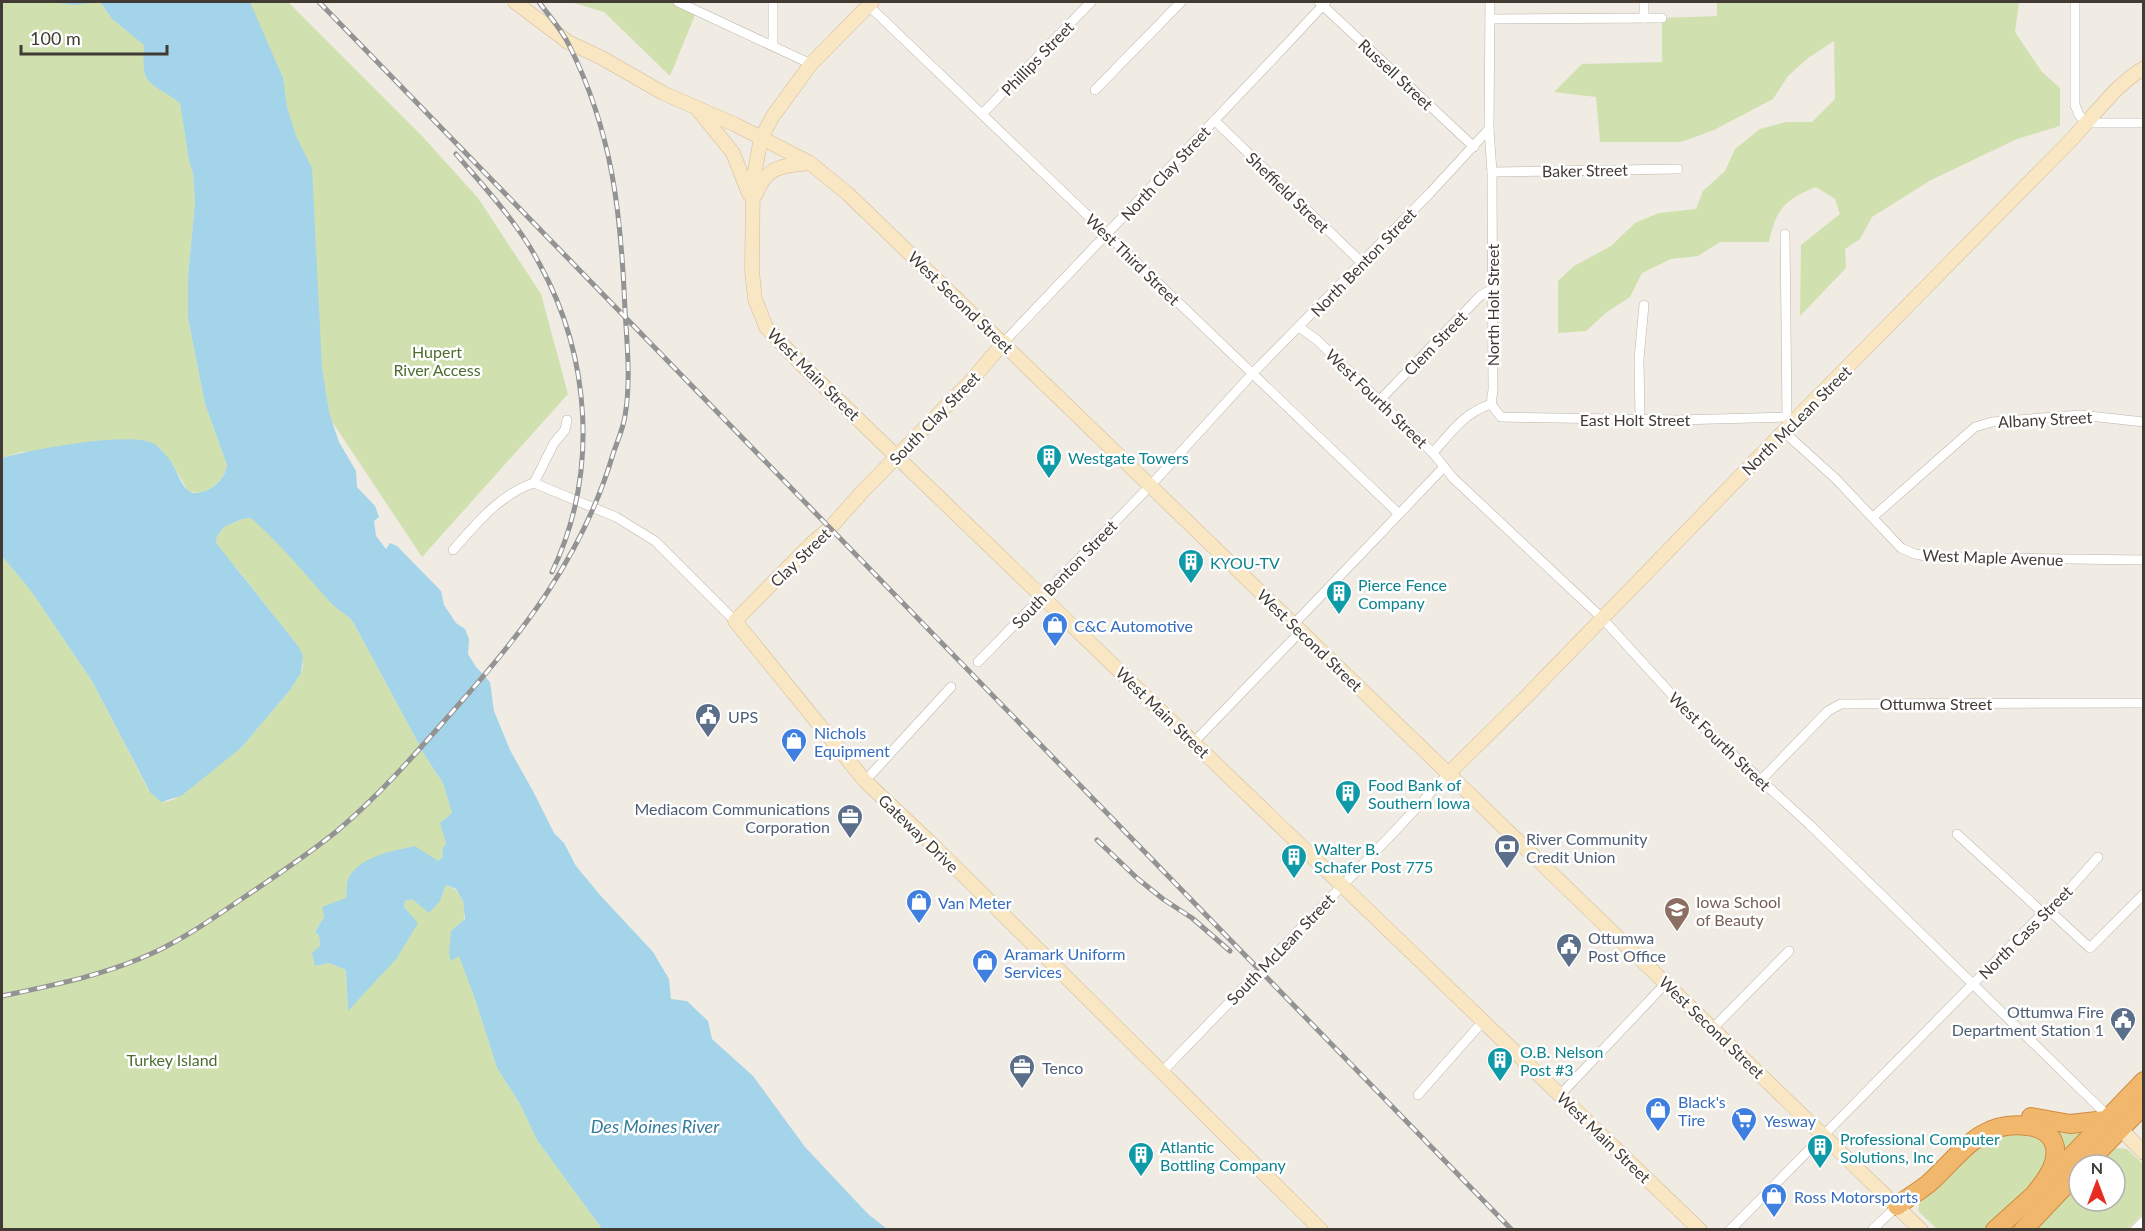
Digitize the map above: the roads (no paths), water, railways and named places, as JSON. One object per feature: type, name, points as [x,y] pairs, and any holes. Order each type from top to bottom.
[{"type":"highway","points":[[2093,1153],[2112,1122],[2144,1081]]},
{"type":"highway","points":[[1999,1225],[2112,1122],[2144,1106]]},
{"type":"highway","points":[[1898,1206],[1915,1184],[1966,1132],[1988,1120],[2029,1116],[2070,1124],[2112,1122]]},
{"type":"highway","points":[[1898,1206],[1927,1184],[1966,1144],[1981,1134],[2001,1127],[2017,1125],[2036,1127],[2047,1132],[2054,1142],[2056,1154],[2050,1173],[2034,1195]]},
{"type":"highway","points":[[2024,1228],[2067,1183]]},
{"type":"main road","name":"West Second Street","points":[[515,2],[568,42],[697,109],[736,124],[810,163],[876,219],[1921,1230]]},
{"type":"main road","name":"West Main Street","points":[[870,3],[811,64],[773,116],[761,138],[753,181],[752,272],[755,299],[766,327],[802,366],[1343,884],[1700,1230]]},
{"type":"main road","name":"North McLean Street","points":[[1448,774],[1602,618],[1788,423],[2125,82],[2144,68]]},
{"type":"main road","points":[[697,109],[733,153],[753,204]]},
{"type":"main road","points":[[753,204],[761,182],[767,174],[777,168],[810,163]]},
{"type":"main road","name":"South Clay Street","points":[[863,491],[970,382],[1004,342]]},
{"type":"main road","name":"Clay Street","points":[[735,621],[811,544],[830,528],[863,491]]},
{"type":"main road","name":"Gateway Drive","points":[[735,621],[865,781],[935,847],[1321,1230]]},
{"type":"main road","name":"West Fourth Street","points":[[2112,1122],[2144,1153]]},
{"type":"street","points":[[678,2],[811,64]]},
{"type":"street","points":[[773,2],[773,45]]},
{"type":"street","name":"Phillips Street","points":[[982,114],[1091,2]]},
{"type":"street","points":[[1095,90],[1181,2]]},
{"type":"street","points":[[1489,129],[1490,2]]},
{"type":"street","points":[[1644,2],[1644,18]]},
{"type":"street","points":[[2075,2],[2075,105],[2079,115],[2087,123],[2144,123]]},
{"type":"street","name":"West Third Street","points":[[870,3],[982,114],[1398,513]]},
{"type":"street","name":"North Clay Street","points":[[1004,342],[1322,3]]},
{"type":"street","name":"Russell Street","points":[[1322,3],[1474,147]]},
{"type":"street","points":[[1490,19],[1662,18]]},
{"type":"street","name":"Sheffield Street","points":[[1214,120],[1362,263]]},
{"type":"street","name":"North Benton Street","points":[[1150,486],[1252,374],[1362,263],[1489,129]]},
{"type":"street","name":"North Holt Street","points":[[1489,129],[1492,172],[1493,390],[1491,404]]},
{"type":"street","name":"Baker Street","points":[[1492,172],[1678,169]]},
{"type":"street","points":[[1785,234],[1788,423]]},
{"type":"street","name":"Clem Street","points":[[1379,401],[1480,296],[1492,289]]},
{"type":"street","points":[[1640,418],[1640,359],[1644,305]]},
{"type":"street","name":"West Fourth Street","points":[[1299,327],[1317,340],[1433,453],[1444,467],[1602,618],[1694,719],[1810,825],[2112,1122]]},
{"type":"street","points":[[1433,453],[1465,416],[1480,407],[1491,404]]},
{"type":"street","name":"East Holt Street","points":[[1491,404],[1501,417],[1640,418],[1788,423]]},
{"type":"street","name":"Albany Street","points":[[1873,517],[1975,426],[1992,422],[2080,415],[2144,422]]},
{"type":"street","points":[[453,550],[500,502],[523,487],[534,483],[554,443],[565,430],[567,420]]},
{"type":"street","name":"West Maple Avenue","points":[[1788,423],[1836,479],[1901,548],[1915,554],[2144,560]]},
{"type":"street","points":[[1194,742],[1398,513],[1444,467]]},
{"type":"street","name":"Gateway Drive","points":[[534,483],[616,517],[655,541],[735,621]]},
{"type":"street","name":"South Benton Street","points":[[978,662],[1150,486]]},
{"type":"street","points":[[865,781],[951,687]]},
{"type":"street","name":"Ottumwa Street","points":[[1760,781],[1828,711],[1841,704],[2144,704]]},
{"type":"street","name":"South McLean Street","points":[[1162,1072],[1448,774]]},
{"type":"street","points":[[1957,834],[2043,913],[2052,913],[2090,948],[2144,894]]},
{"type":"street","name":"North Cass Street","points":[[1730,1230],[2043,913],[2058,903],[2098,857]]},
{"type":"street","points":[[1713,1028],[1789,951]]},
{"type":"street","points":[[1560,1095],[1666,983]]},
{"type":"street","points":[[1418,1095],[1484,1020]]},
{"type":"street","points":[[1872,1230],[1898,1206]]},
{"type":"street","points":[[2135,1230],[2144,1221]]},
{"type":"water","points":[[50,2],[100,2],[74,5]]},
{"type":"water","name":"Des Moines River","points":[[100,2],[250,2],[283,78],[287,107],[296,136],[312,168],[322,368],[329,412],[339,442],[356,471],[357,487],[375,506],[379,517],[374,521],[376,536],[386,549],[390,543],[397,546],[441,591],[444,605],[456,623],[465,629],[469,639],[468,654],[490,682],[494,711],[510,750],[554,833],[564,843],[576,866],[600,895],[653,952],[669,979],[671,999],[687,1001],[708,1021],[712,1039],[753,1076],[805,1147],[868,1214],[887,1229],[602,1229],[537,1140],[520,1104],[497,1068],[459,956],[451,961],[449,953],[451,931],[465,919],[463,901],[456,889],[446,885],[440,901],[429,913],[412,899],[405,901],[404,907],[418,923],[397,958],[348,1011],[346,970],[329,963],[315,966],[312,953],[320,946],[319,936],[315,932],[324,917],[322,907],[346,898],[347,881],[353,871],[377,856],[415,846],[438,861],[443,857],[442,850],[446,843],[440,823],[452,813],[443,783],[427,759],[353,622],[332,604],[283,549],[251,518],[242,519],[224,527],[217,536],[216,543],[299,647],[303,656],[301,673],[290,690],[241,748],[181,796],[161,802],[150,792],[92,681],[31,591],[2,556],[2,458],[81,442],[127,439],[145,441],[156,445],[165,454],[182,484],[192,493],[209,489],[219,482],[227,465],[205,404],[188,318],[188,276],[195,202],[193,173],[180,103],[149,82],[144,70],[144,45],[112,19]]},
{"type":"railway","points":[[319,2],[1512,1230]]},
{"type":"railway","points":[[2,996],[99,973],[155,952],[209,921],[325,840],[383,788],[478,682],[526,623],[567,560],[600,491],[623,426],[628,390],[627,350],[621,240],[605,142],[596,110],[569,45],[539,2]]},
{"type":"railway","points":[[456,154],[500,206],[531,248],[556,299],[570,337],[583,416],[582,456],[577,496],[567,534],[552,572]]},
{"type":"railway","points":[[1097,840],[1138,879],[1192,918],[1230,951]]},
{"type":"place","name":"Westgate Towers","points":[[1049,480]]},
{"type":"place","name":"KYOU-TV","points":[[1191,585]]},
{"type":"place","name":"Pierce Fence Company","points":[[1339,616]]},
{"type":"place","name":"C&C Automotive","points":[[1055,648]]},
{"type":"place","name":"UPS","points":[[708,739]]},
{"type":"place","name":"Nichols Equipment","points":[[794,764]]},
{"type":"place","name":"Food Bank of Southern Iowa","points":[[1348,816]]},
{"type":"place","name":"Mediacom Communications Corporation","points":[[850,840]]},
{"type":"place","name":"River Community Credit Union","points":[[1507,870]]},
{"type":"place","name":"Walter B. Schafer Post 775","points":[[1294,880]]},
{"type":"place","name":"Van Meter","points":[[919,925]]},
{"type":"place","name":"Iowa School of Beauty","points":[[1677,933]]},
{"type":"place","name":"Ottumwa Post Office","points":[[1569,969]]},
{"type":"place","name":"Aramark Uniform Services","points":[[985,985]]},
{"type":"place","name":"Ottumwa Fire Department Station 1","points":[[2123,1043]]},
{"type":"place","name":"O.B. Nelson Post #3","points":[[1500,1083]]},
{"type":"place","name":"Tenco","points":[[1022,1090]]},
{"type":"place","name":"Black's Tire","points":[[1658,1133]]},
{"type":"place","name":"Yesway","points":[[1744,1143]]},
{"type":"place","name":"Professional Computer Solutions, Inc","points":[[1820,1170]]},
{"type":"place","name":"Atlantic Bottling Company","points":[[1141,1178]]},
{"type":"place","name":"Ross Motorsports","points":[[1774,1219]]},
{"type":"park label","name":"Hupert River Access","points":[[437,360]]},
{"type":"park label","name":"Turkey Island","points":[[172,1059]]}]
